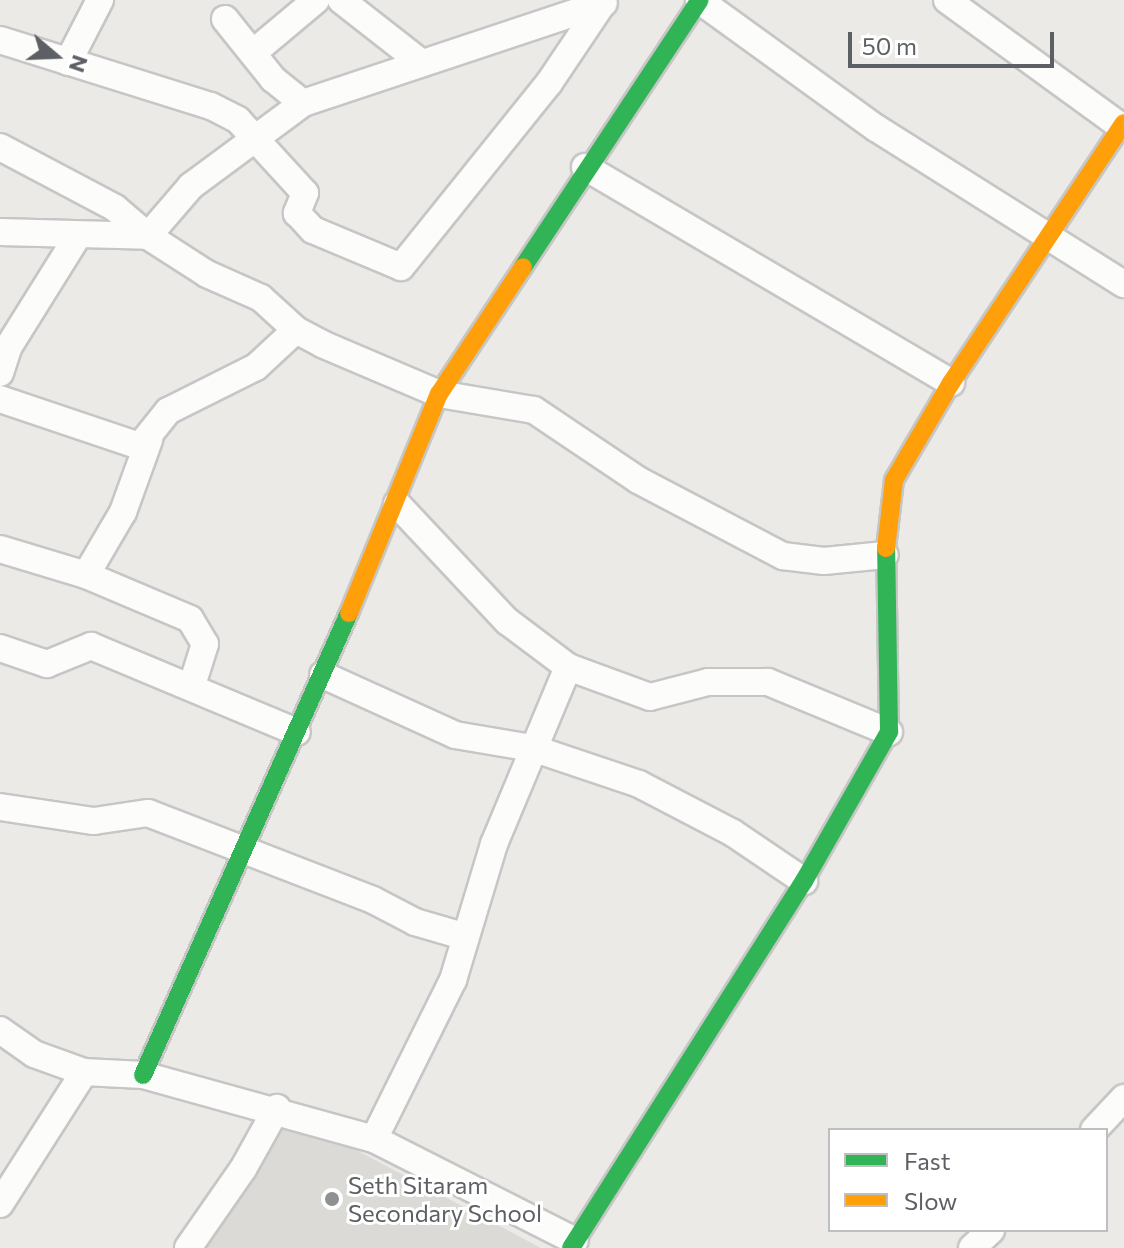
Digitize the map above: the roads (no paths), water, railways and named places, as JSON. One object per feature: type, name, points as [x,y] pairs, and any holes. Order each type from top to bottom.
[{"type":"main road","points":[[143,1075],[323,675],[374,543],[397,504],[439,394],[585,167],[699,0]]},
{"type":"main road","points":[[573,1245],[804,881],[889,732],[885,555],[894,480],[951,383],[1123,125]]},
{"type":"street","points":[[68,62],[100,0]]},
{"type":"street","points":[[254,52],[316,0]]},
{"type":"street","points":[[341,0],[419,61]]},
{"type":"street","points":[[699,0],[876,128],[1050,234],[1124,284]]},
{"type":"street","points":[[947,0],[1123,125]]},
{"type":"street","points":[[0,40],[211,106],[254,136],[305,193],[297,213],[313,230],[401,267],[549,83],[603,4]]},
{"type":"street","points":[[0,232],[77,237],[148,236],[191,186],[254,136],[303,103],[419,61],[603,4]]},
{"type":"street","points":[[225,19],[273,79],[303,103]]},
{"type":"street","points":[[0,147],[115,208],[148,236],[207,274],[261,298],[296,330],[439,394],[534,410],[638,480],[783,556],[824,561],[885,555]]},
{"type":"street","points":[[585,167],[951,383]]},
{"type":"street","points":[[0,373],[9,346],[77,237]]},
{"type":"street","points":[[86,575],[123,512],[149,440],[168,411],[256,367],[296,330]]},
{"type":"street","points":[[0,399],[125,444],[140,446],[149,440]]},
{"type":"street","points":[[397,504],[507,621],[568,667],[650,697],[708,682],[768,682],[889,732]]},
{"type":"street","points":[[0,549],[86,575],[190,619],[205,644],[192,685]]},
{"type":"street","points":[[0,648],[47,664],[91,646],[192,685],[297,732]]},
{"type":"street","points":[[374,1139],[453,980],[463,936],[532,748],[568,667]]},
{"type":"street","points":[[323,675],[455,735],[532,748],[590,764],[676,802],[804,881]]},
{"type":"street","points":[[0,807],[94,821],[148,813],[373,900],[415,922],[463,936]]},
{"type":"street","points":[[0,1030],[34,1054],[84,1072],[143,1075],[277,1108],[374,1139],[573,1245]]},
{"type":"street","points":[[0,1204],[84,1072]]},
{"type":"street","points":[[1096,1128],[1124,1098]]},
{"type":"street","points":[[188,1248],[243,1169],[277,1108]]},
{"type":"street","points":[[972,1248],[989,1232]]},
{"type":"place","name":"Seth Sitaram Secondary School","points":[[332,1199]]}]
